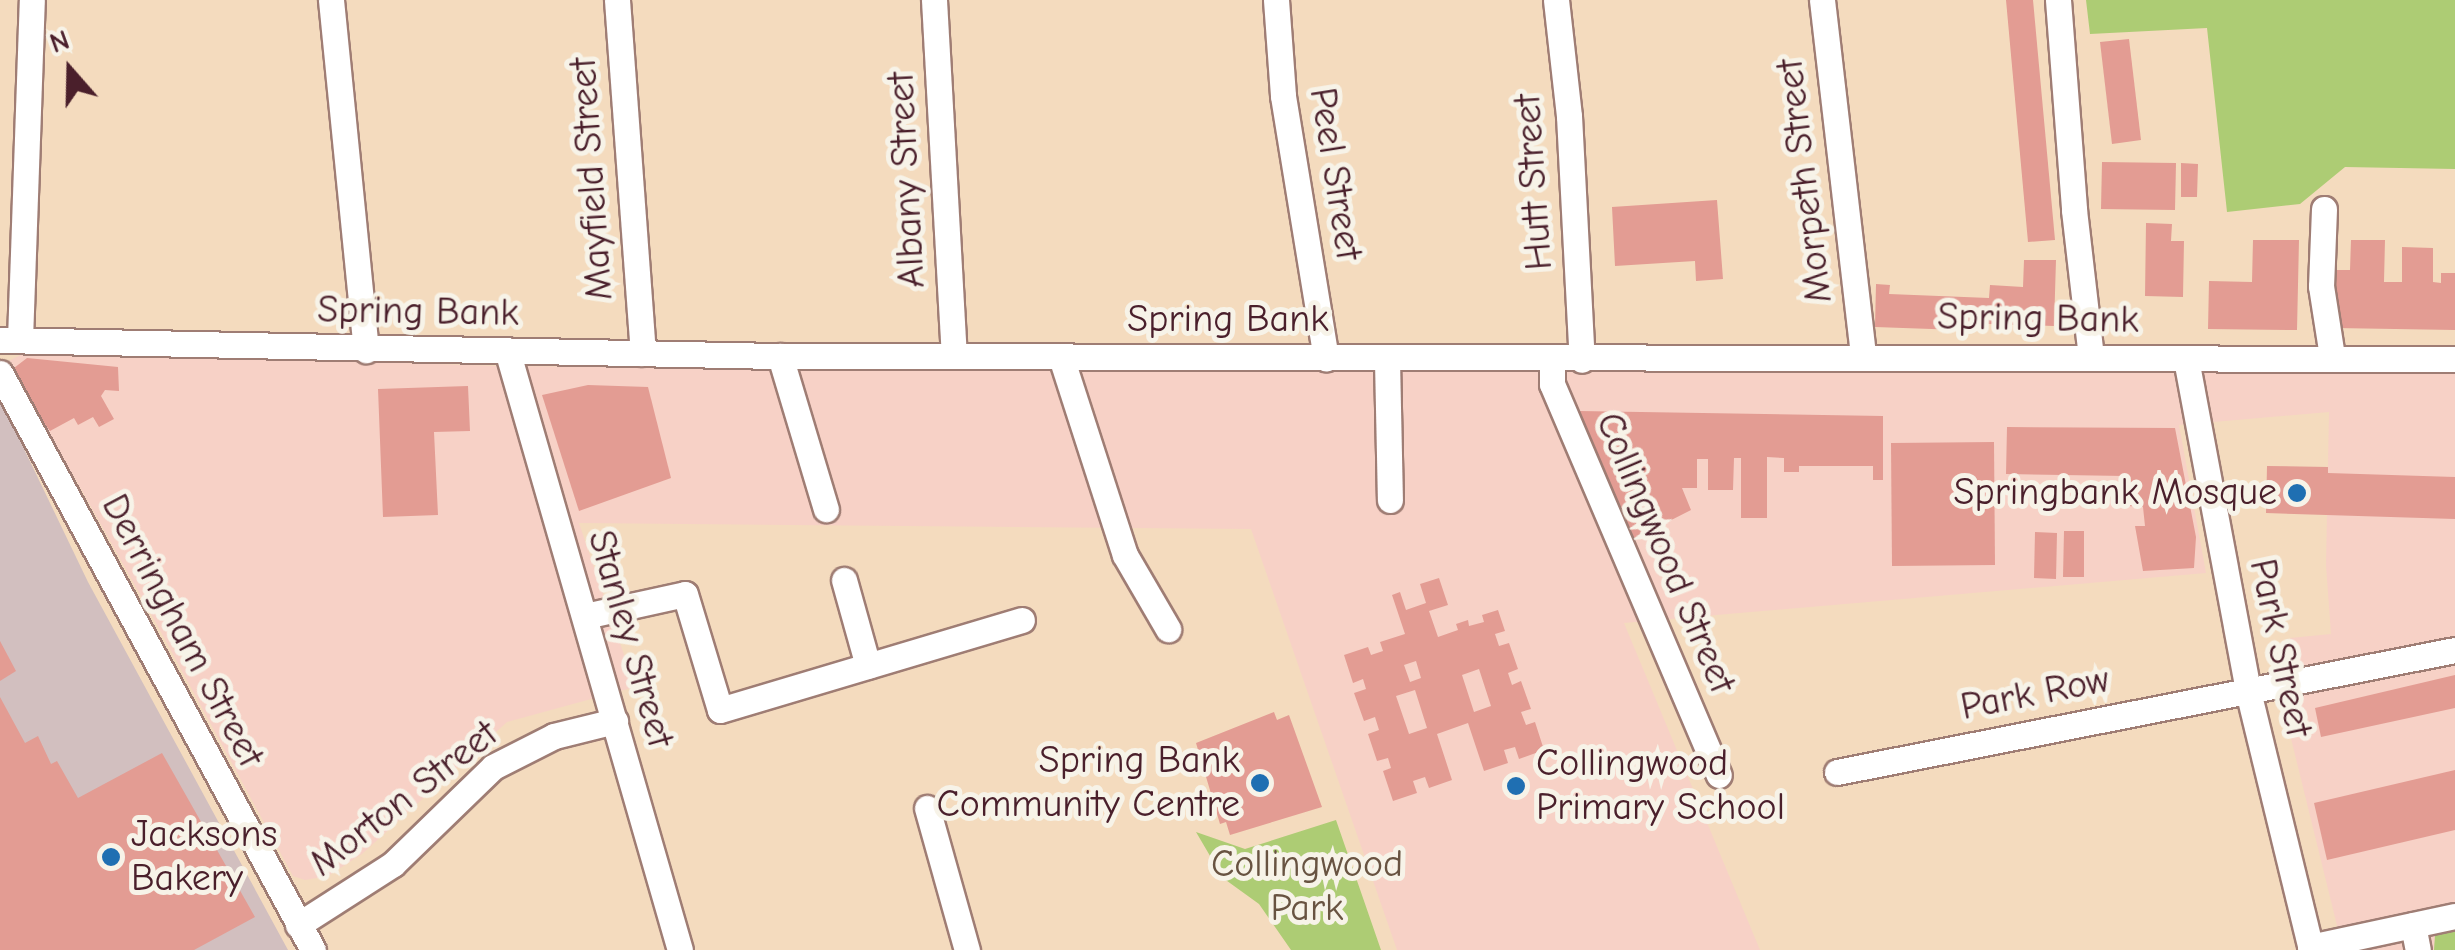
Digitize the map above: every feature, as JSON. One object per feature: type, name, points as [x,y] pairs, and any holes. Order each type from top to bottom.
[{"type":"street","points":[[10,339],[32,0]]},
{"type":"street","points":[[331,0],[366,350]]},
{"type":"street","name":"Mayfield Street","points":[[617,0],[643,353]]},
{"type":"street","name":"Albany Street","points":[[934,0],[954,356]]},
{"type":"street","name":"Peel Street","points":[[1276,0],[1283,96],[1326,358]]},
{"type":"street","name":"Hutt Street","points":[[1556,0],[1572,171],[1582,360]]},
{"type":"street","name":"Morpeth Street","points":[[1822,0],[1863,354]]},
{"type":"street","points":[[2058,0],[2074,210],[2091,357]]},
{"type":"street","points":[[2324,209],[2321,286],[2332,356]]},
{"type":"street","name":"Spring Bank","points":[[10,339],[366,350],[780,356],[1582,360],[1863,354],[2455,359]]},
{"type":"street","name":"Stanley Street","points":[[508,350],[680,950]]},
{"type":"street","points":[[780,356],[826,509]]},
{"type":"street","points":[[1060,357],[1124,554],[1168,629]]},
{"type":"street","name":"Park Street","points":[[2186,358],[2248,691],[2311,948]]},
{"type":"street","name":"Collingwood Street","points":[[1552,359],[1552,384],[1719,775]]},
{"type":"street","points":[[1387,360],[1390,500]]},
{"type":"street","name":"Derringham Street","points":[[0,373],[313,950]]},
{"type":"street","points":[[844,580],[868,666]]},
{"type":"street","points":[[585,616],[686,594],[720,710],[1022,620]]},
{"type":"street","name":"Park Row","points":[[1837,772],[2455,650]]},
{"type":"street","name":"Morton Street","points":[[298,924],[392,864],[493,767],[554,736],[615,721]]},
{"type":"street","points":[[927,808],[968,950]]},
{"type":"street","points":[[2311,948],[2415,937],[2455,916]]},
{"type":"shaded area","points":[[28,351],[499,366],[1051,371],[1899,358],[2455,374],[2455,950],[2343,950],[2283,706],[2303,701],[2290,638],[2331,634],[2326,565],[2329,412],[2179,425],[2206,573],[1624,623],[1760,950],[1397,950],[1251,529],[579,523],[635,687],[507,722],[362,854],[328,876],[305,880],[293,876],[72,473],[55,456],[5,363]]},
{"type":"shaded area","points":[[0,399],[88,582],[288,950],[0,950]]},
{"type":"green space","points":[[2086,0],[2455,0],[2455,169],[2345,167],[2300,204],[2227,212],[2207,28],[2090,34]]},
{"type":"green space","name":"Collingwood Park","points":[[1336,820],[1381,950],[1291,950],[1259,904],[1223,878],[1196,832],[1245,849]]},
{"type":"green space","points":[[2455,927],[2455,950],[2434,950],[2435,935]]},
{"type":"building","points":[[2006,0],[2033,0],[2055,240],[2028,242]]},
{"type":"building","points":[[2129,39],[2141,140],[2112,144],[2100,42]]},
{"type":"building","points":[[2102,162],[2176,163],[2175,210],[2101,209]]},
{"type":"building","points":[[2181,163],[2198,164],[2197,197],[2181,197]]},
{"type":"building","points":[[1717,200],[1723,279],[1696,281],[1695,261],[1615,266],[1612,207]]},
{"type":"building","points":[[2146,223],[2172,224],[2171,241],[2184,241],[2183,297],[2145,296]]},
{"type":"building","points":[[2253,240],[2299,240],[2297,330],[2208,329],[2209,281],[2252,282]]},
{"type":"building","points":[[2351,240],[2385,240],[2384,282],[2402,282],[2402,247],[2433,248],[2433,282],[2441,283],[2441,273],[2455,273],[2455,330],[2335,328],[2336,270],[2350,270]]},
{"type":"building","points":[[2024,260],[2056,260],[2054,326],[1988,324],[1988,331],[1875,327],[1876,284],[1890,285],[1889,294],[1989,298],[1990,285],[2023,287]]},
{"type":"building","points":[[27,358],[118,367],[119,391],[105,390],[101,396],[114,419],[99,427],[93,417],[78,425],[74,418],[50,431],[29,403],[14,368]]},
{"type":"building","points":[[588,385],[648,387],[671,478],[579,511],[542,395]]},
{"type":"building","points":[[468,386],[470,431],[434,432],[438,515],[383,517],[378,389]]},
{"type":"building","points":[[1579,411],[1883,416],[1883,480],[1873,480],[1873,466],[1799,466],[1799,472],[1784,472],[1784,458],[1767,457],[1767,518],[1741,518],[1741,458],[1734,458],[1733,490],[1708,490],[1708,459],[1697,459],[1697,488],[1682,488],[1691,510],[1634,539]]},
{"type":"building","points":[[2007,427],[2175,428],[2196,537],[2194,568],[2143,571],[2135,526],[2145,526],[2143,507],[2128,506],[2125,476],[2006,474]]},
{"type":"building","points":[[1994,442],[1995,565],[1892,566],[1891,443]]},
{"type":"building","points":[[2267,466],[2328,467],[2328,473],[2455,477],[2455,519],[2266,513]]},
{"type":"building","points":[[2064,531],[2084,531],[2084,577],[2063,577]]},
{"type":"building","points":[[2035,532],[2057,533],[2056,579],[2034,578]]},
{"type":"building","name":"Collingwood Primary School","points":[[1439,578],[1448,605],[1429,611],[1438,637],[1458,630],[1456,624],[1468,620],[1469,626],[1484,622],[1482,615],[1498,610],[1505,631],[1495,634],[1499,646],[1509,643],[1518,669],[1508,673],[1512,685],[1521,681],[1531,709],[1521,712],[1526,725],[1535,722],[1544,750],[1519,759],[1515,747],[1504,750],[1508,763],[1484,771],[1468,723],[1437,734],[1452,780],[1429,788],[1425,777],[1413,781],[1417,793],[1393,801],[1383,771],[1391,768],[1388,758],[1377,761],[1368,734],[1379,730],[1375,717],[1364,721],[1354,693],[1366,689],[1363,679],[1353,683],[1344,655],[1368,647],[1371,655],[1383,651],[1380,642],[1405,634],[1392,595],[1400,592],[1406,610],[1426,603],[1420,584]],"holes":[[[1416,661],[1421,678],[1410,682],[1404,665]],[[1479,669],[1491,706],[1474,712],[1462,675]],[[1415,690],[1427,728],[1409,734],[1396,696]]]},
{"type":"building","points":[[0,641],[16,671],[0,681]]},
{"type":"building","points":[[2455,675],[2455,708],[2321,737],[2315,708]]},
{"type":"building","name":"Jacksons Bakery","points":[[0,697],[25,743],[38,736],[51,764],[57,761],[78,798],[162,753],[255,917],[194,950],[0,950]]},
{"type":"building","name":"Spring Bank Community Centre","points":[[1274,712],[1277,720],[1289,715],[1322,807],[1230,835],[1226,822],[1220,824],[1196,743]]},
{"type":"building","points":[[2455,770],[2455,830],[2327,860],[2314,803]]},
{"type":"place","name":"Springbank Mosque","points":[[2297,493]]},
{"type":"place","name":"Spring Bank Community Centre","points":[[1260,783]]},
{"type":"place","name":"Collingwood Primary School","points":[[1516,786]]},
{"type":"place","name":"Jacksons Bakery","points":[[111,857]]}]
